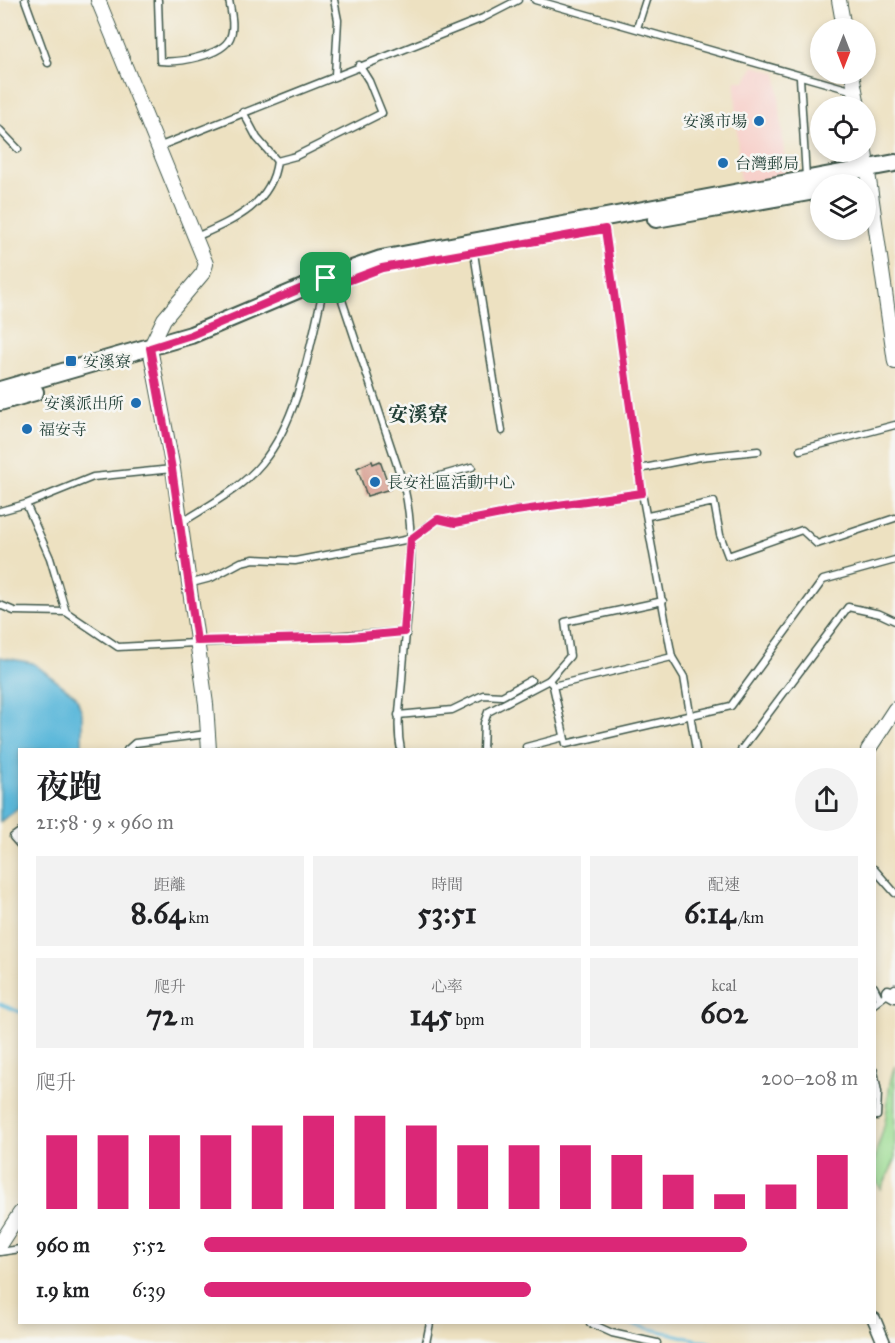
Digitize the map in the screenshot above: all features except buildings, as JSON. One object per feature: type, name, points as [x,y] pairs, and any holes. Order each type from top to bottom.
[{"type":"main road","points":[[847,174],[867,166],[895,163]]},
{"type":"main road","points":[[867,166],[895,174]]},
{"type":"main road","points":[[329,284],[382,268],[605,229],[810,188]]},
{"type":"main road","points":[[0,402],[151,354],[329,284],[381,259],[810,188]]},
{"type":"main road","points":[[0,390],[151,354]]},
{"type":"street","points":[[98,0],[206,264],[203,273],[164,319],[151,354],[172,469],[197,641],[209,748]]},
{"type":"street","points":[[839,0],[842,18]]},
{"type":"street","points":[[854,84],[857,96]]},
{"type":"street","points":[[867,166],[895,362]]},
{"type":"street","points":[[869,748],[895,709]]},
{"type":"street","points":[[0,1245],[18,1216]]},
{"type":"street","points":[[876,1323],[885,1343]]},
{"type":"lane","points":[[25,0],[48,63]]},
{"type":"lane","points":[[158,0],[160,61],[170,62],[206,56],[226,44],[231,36],[232,25],[229,0]]},
{"type":"lane","points":[[334,0],[338,20],[335,75]]},
{"type":"lane","points":[[158,147],[518,0]]},
{"type":"lane","points":[[535,0],[764,64],[800,78],[856,92]]},
{"type":"lane","points":[[637,28],[646,0]]},
{"type":"lane","points":[[277,161],[296,156],[382,113],[369,81],[359,66]]},
{"type":"lane","points":[[800,78],[810,174]]},
{"type":"lane","points":[[243,112],[257,138],[277,161]]},
{"type":"lane","points":[[0,130],[18,149]]},
{"type":"lane","points":[[196,237],[244,215],[267,191],[275,173],[277,161]]},
{"type":"lane","points":[[605,229],[642,493],[672,657],[684,677],[696,748]]},
{"type":"lane","points":[[474,253],[502,431]]},
{"type":"lane","points":[[329,284],[404,486],[410,514],[411,539],[398,715],[401,748]]},
{"type":"lane","points":[[179,525],[237,486],[262,463],[286,426],[329,284]]},
{"type":"lane","points":[[800,450],[895,424]]},
{"type":"lane","points":[[639,469],[700,457],[758,451]]},
{"type":"lane","points":[[404,486],[472,467]]},
{"type":"lane","points":[[0,511],[27,504],[93,477],[172,469]]},
{"type":"lane","points":[[187,584],[211,578],[254,559],[295,561],[411,539],[438,519],[455,523],[516,511],[642,493]]},
{"type":"lane","points":[[648,516],[714,502],[720,535],[728,556],[787,533],[802,530],[817,544],[895,518]]},
{"type":"lane","points":[[27,504],[50,558],[66,612]]},
{"type":"lane","points":[[663,601],[565,622],[570,656],[551,683],[566,744],[731,706],[823,580],[895,560]]},
{"type":"lane","points":[[0,605],[14,611],[66,612],[118,647],[197,641],[350,637],[404,632]]},
{"type":"lane","points":[[742,748],[848,607],[880,614],[895,621]]},
{"type":"lane","points":[[483,748],[484,723],[488,712],[551,683],[672,657]]},
{"type":"lane","points":[[398,715],[452,710],[483,695],[502,696],[531,680]]},
{"type":"lane","points":[[129,748],[135,743],[208,734]]},
{"type":"lane","points":[[526,747],[564,737]]},
{"type":"lane","points":[[876,871],[895,893]]},
{"type":"lane","points":[[876,1082],[877,1116]]},
{"type":"lane","points":[[0,1245],[18,1250]]},
{"type":"lane","points":[[426,1343],[430,1324]]},
{"type":"lane","points":[[592,1324],[612,1333],[657,1343]]},
{"type":"shaded area","name":"安溪市場","points":[[754,66],[777,73],[786,176],[742,183],[739,177],[735,81],[745,81]]},
{"type":"green space","points":[[895,1066],[895,1160],[881,1189],[876,1180],[876,1155],[885,1121]]},
{"type":"water","points":[[0,657],[33,663],[76,696],[82,713],[82,748],[18,748],[18,808],[0,822]]},
{"type":"waterway","points":[[0,1004],[18,1011]]},
{"type":"waterway","points":[[630,1324],[711,1343]]},
{"type":"place","name":"安溪市場","points":[[759,121]]},
{"type":"place","name":"台灣郵局","points":[[723,163]]},
{"type":"place","name":"安溪寮","points":[[71,361]]},
{"type":"place","name":"安溪派出所","points":[[136,403]]},
{"type":"place","name":"福安寺","points":[[27,429]]},
{"type":"place","name":"長安社區活動中心","points":[[375,482]]},
{"type":"district","name":"安溪寮","points":[[418,414]]},
{"type":"route","points":[[605,229],[642,493],[516,511],[455,523],[438,519],[422,528],[411,539],[408,605],[404,632],[350,637],[197,641],[172,469],[150,348],[191,335],[326,278],[337,285],[382,268],[605,229]]}]
